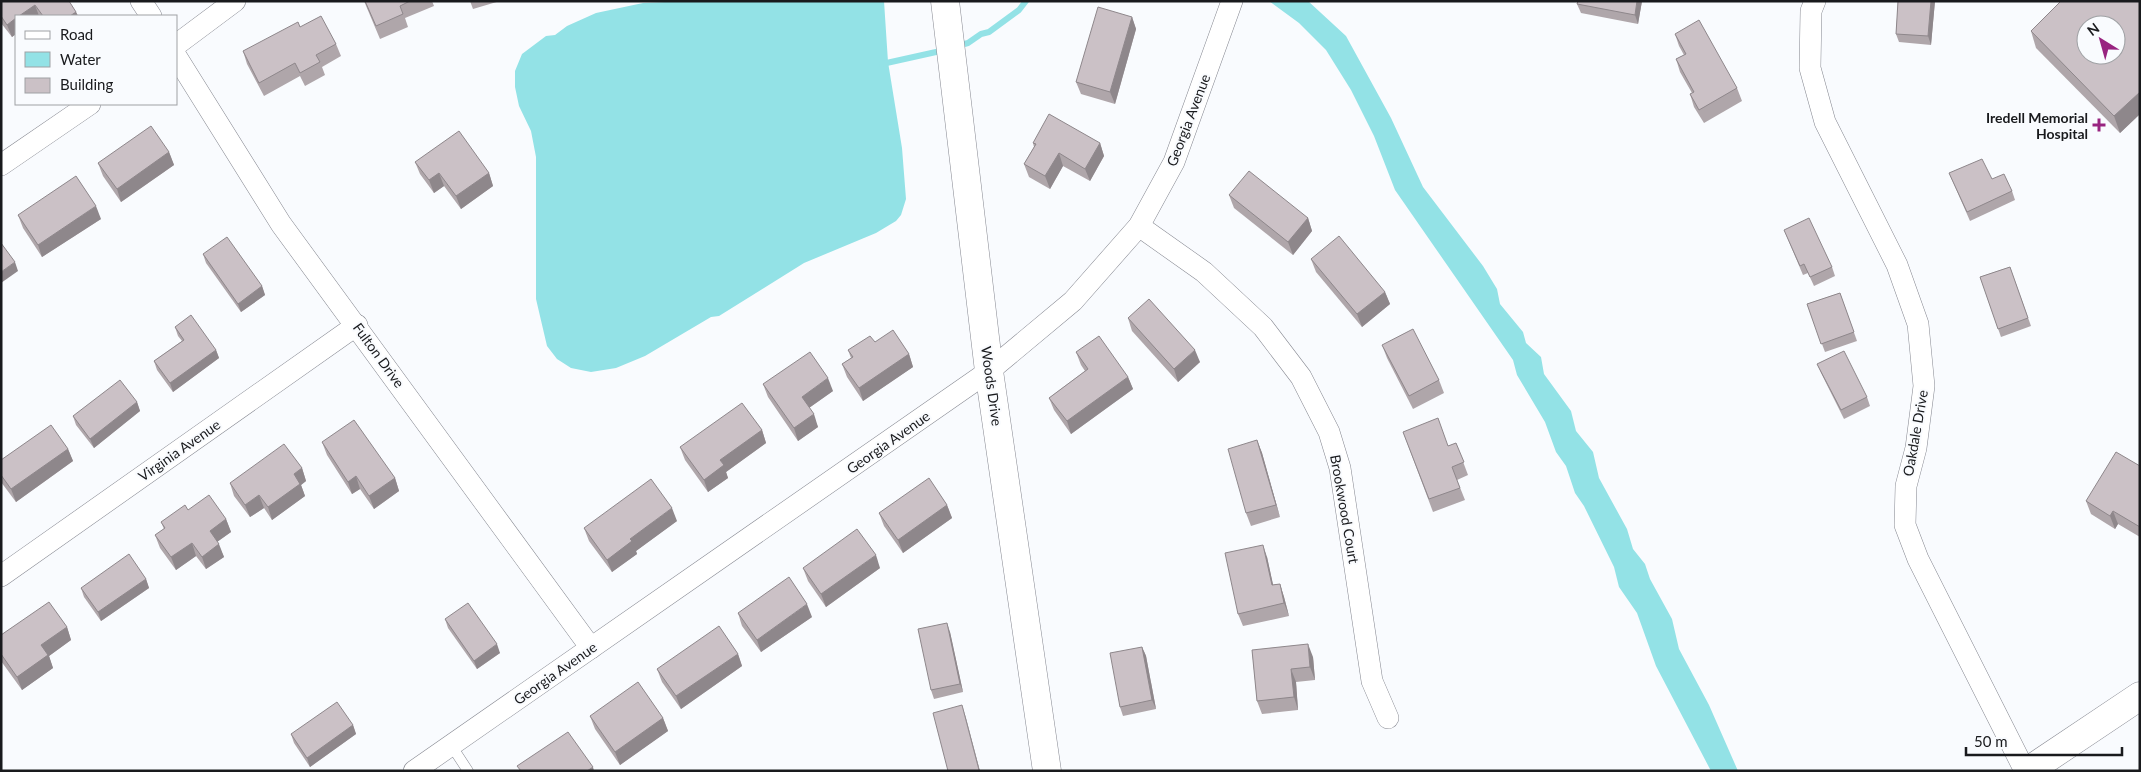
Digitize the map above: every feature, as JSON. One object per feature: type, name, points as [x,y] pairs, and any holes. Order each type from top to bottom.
[{"type":"street","points":[[141,1],[150,15]]},
{"type":"street","points":[[178,44],[235,1]]},
{"type":"street","name":"Woods Drive","points":[[944,1],[989,371],[1047,771]]},
{"type":"street","name":"Georgia Avenue","points":[[414,771],[989,371],[1073,301],[1139,226],[1174,162],[1232,1]]},
{"type":"street","name":"Oakdale Drive","points":[[1813,2],[1810,68],[1825,122],[1897,266],[1918,324],[1924,386],[1916,448],[1906,486],[1905,525],[1918,559],[2026,771]]},
{"type":"street","name":"Fulton Drive","points":[[178,59],[281,224],[357,325],[591,648]]},
{"type":"street","points":[[1,165],[89,105]]},
{"type":"street","name":"Brookwood Court","points":[[1139,226],[1204,272],[1263,327],[1301,377],[1325,424],[1340,468],[1372,680],[1388,718]]},
{"type":"street","name":"Virginia Avenue","points":[[1,576],[357,325]]},
{"type":"street","points":[[2026,771],[2140,696]]},
{"type":"lane","points":[[451,745],[468,771]]},
{"type":"water","points":[[687,1],[884,1],[888,62],[902,148],[906,199],[901,215],[896,221],[876,233],[804,263],[719,316],[711,317],[645,356],[616,368],[591,372],[571,368],[557,359],[547,346],[536,299],[536,157],[531,131],[519,106],[515,87],[515,71],[522,54],[546,36],[555,35],[567,26],[596,13],[643,3]]},
{"type":"water","points":[[1269,1],[1308,1],[1346,36],[1391,118],[1423,187],[1483,266],[1497,289],[1500,304],[1523,332],[1526,343],[1541,357],[1544,374],[1571,411],[1576,431],[1593,452],[1599,478],[1627,529],[1633,549],[1645,564],[1650,579],[1672,619],[1679,649],[1709,705],[1738,771],[1711,771],[1656,666],[1637,613],[1619,587],[1614,567],[1584,506],[1575,493],[1566,466],[1556,452],[1545,422],[1517,375],[1513,360],[1395,190],[1374,136],[1351,90],[1326,50],[1299,23]]},
{"type":"building","points":[[1,1],[69,1],[76,12],[72,15],[42,15],[35,5],[20,15],[15,15],[15,19],[7,25],[1,16]]},
{"type":"building","points":[[365,1],[410,1],[400,6],[403,14],[376,26]]},
{"type":"building","points":[[1578,1],[1637,1],[1635,15],[1577,4]]},
{"type":"building","points":[[1898,1],[1931,1],[1928,36],[1896,34]]},
{"type":"building","points":[[2061,1],[2140,1],[2140,92],[2114,116],[2031,31]]},
{"type":"building","points":[[1098,7],[1132,17],[1110,92],[1076,82]]},
{"type":"building","points":[[321,16],[336,44],[316,55],[320,62],[300,73],[295,63],[259,83],[243,51],[298,22],[300,27]]},
{"type":"building","points":[[1699,20],[1737,88],[1699,110],[1690,94],[1694,92],[1676,59],[1686,54],[1675,34]]},
{"type":"building","points":[[1049,114],[1100,143],[1085,169],[1059,153],[1045,176],[1024,164],[1036,144],[1033,143]]},
{"type":"building","points":[[151,126],[169,152],[117,189],[98,163]]},
{"type":"building","points":[[459,131],[489,173],[456,196],[439,173],[429,180],[415,162]]},
{"type":"building","points":[[1982,159],[1992,179],[2004,174],[2012,191],[1967,212],[1949,173]]},
{"type":"building","points":[[1249,171],[1308,218],[1288,242],[1229,195]]},
{"type":"building","points":[[76,176],[96,206],[38,245],[18,215]]},
{"type":"building","points":[[1809,218],[1832,267],[1810,277],[1804,264],[1800,266],[1784,230]]},
{"type":"building","points":[[1339,236],[1385,292],[1357,314],[1311,259]]},
{"type":"building","points":[[227,237],[262,286],[238,304],[203,254]]},
{"type":"building","points":[[1,243],[15,262],[1,272]]},
{"type":"building","points":[[2010,267],[2028,318],[1998,329],[1980,277]]},
{"type":"building","points":[[1840,293],[1854,332],[1821,344],[1807,304]]},
{"type":"building","points":[[1149,299],[1195,350],[1174,369],[1128,318]]},
{"type":"building","points":[[191,315],[216,350],[170,383],[154,361],[184,340],[175,327]]},
{"type":"building","points":[[1413,329],[1439,380],[1409,396],[1382,345]]},
{"type":"building","points":[[893,330],[909,354],[859,388],[842,364],[853,357],[848,350],[870,336],[875,342]]},
{"type":"building","points":[[1099,336],[1128,377],[1067,421],[1049,398],[1088,369],[1076,352]]},
{"type":"building","points":[[1844,351],[1867,397],[1841,410],[1817,364]]},
{"type":"building","points":[[810,352],[828,378],[802,397],[814,414],[794,428],[763,384]]},
{"type":"building","points":[[120,380],[137,402],[90,439],[73,416]]},
{"type":"building","points":[[742,403],[762,430],[720,460],[724,465],[704,480],[680,447]]},
{"type":"building","points":[[1438,418],[1448,446],[1456,443],[1464,462],[1452,467],[1460,488],[1429,499],[1403,432]]},
{"type":"building","points":[[354,420],[395,478],[369,496],[356,476],[348,482],[322,442]]},
{"type":"building","points":[[51,425],[68,449],[11,489],[1,475],[1,460]]},
{"type":"building","points":[[1257,440],[1276,505],[1246,513],[1228,449]]},
{"type":"building","points":[[284,444],[302,468],[294,474],[300,484],[268,507],[259,495],[245,505],[230,483]]},
{"type":"building","points":[[2116,452],[2140,466],[2140,527],[2113,511],[2110,516],[2086,501]]},
{"type":"building","points":[[929,478],[947,505],[898,540],[879,513]]},
{"type":"building","points":[[651,479],[672,508],[630,539],[632,541],[607,560],[584,528]]},
{"type":"building","points":[[209,495],[226,519],[210,531],[219,544],[202,557],[192,543],[171,557],[155,535],[165,528],[161,522],[185,505],[188,510]]},
{"type":"building","points":[[857,529],[876,555],[821,594],[803,568]]},
{"type":"building","points":[[1263,545],[1272,585],[1280,584],[1284,603],[1238,614],[1225,553]]},
{"type":"building","points":[[129,554],[146,579],[98,612],[81,588]]},
{"type":"building","points":[[789,577],[807,604],[757,640],[738,613]]},
{"type":"building","points":[[49,602],[67,627],[41,645],[48,655],[17,677],[1,654],[1,635]]},
{"type":"building","points":[[468,603],[497,644],[474,661],[445,619]]},
{"type":"building","points":[[947,623],[960,684],[931,690],[918,629]]},
{"type":"building","points":[[719,626],[738,654],[676,696],[657,669]]},
{"type":"building","points":[[1308,644],[1310,667],[1291,669],[1294,697],[1257,701],[1252,650]]},
{"type":"building","points":[[1142,647],[1152,700],[1120,707],[1110,653]]},
{"type":"building","points":[[638,682],[663,718],[615,752],[590,716]]},
{"type":"building","points":[[337,702],[353,725],[307,758],[291,734]]},
{"type":"building","points":[[962,705],[979,770],[977,771],[948,771],[933,713]]},
{"type":"building","points":[[568,732],[593,767],[587,771],[521,771],[517,766]]},
{"type":"waterway","points":[[957,46],[968,43],[981,34],[989,32],[1019,10],[1026,1]]},
{"type":"waterway","points":[[882,64],[945,50]]},
{"type":"place","name":"Iredell Memorial Hospital","points":[[2099,125]]}]
